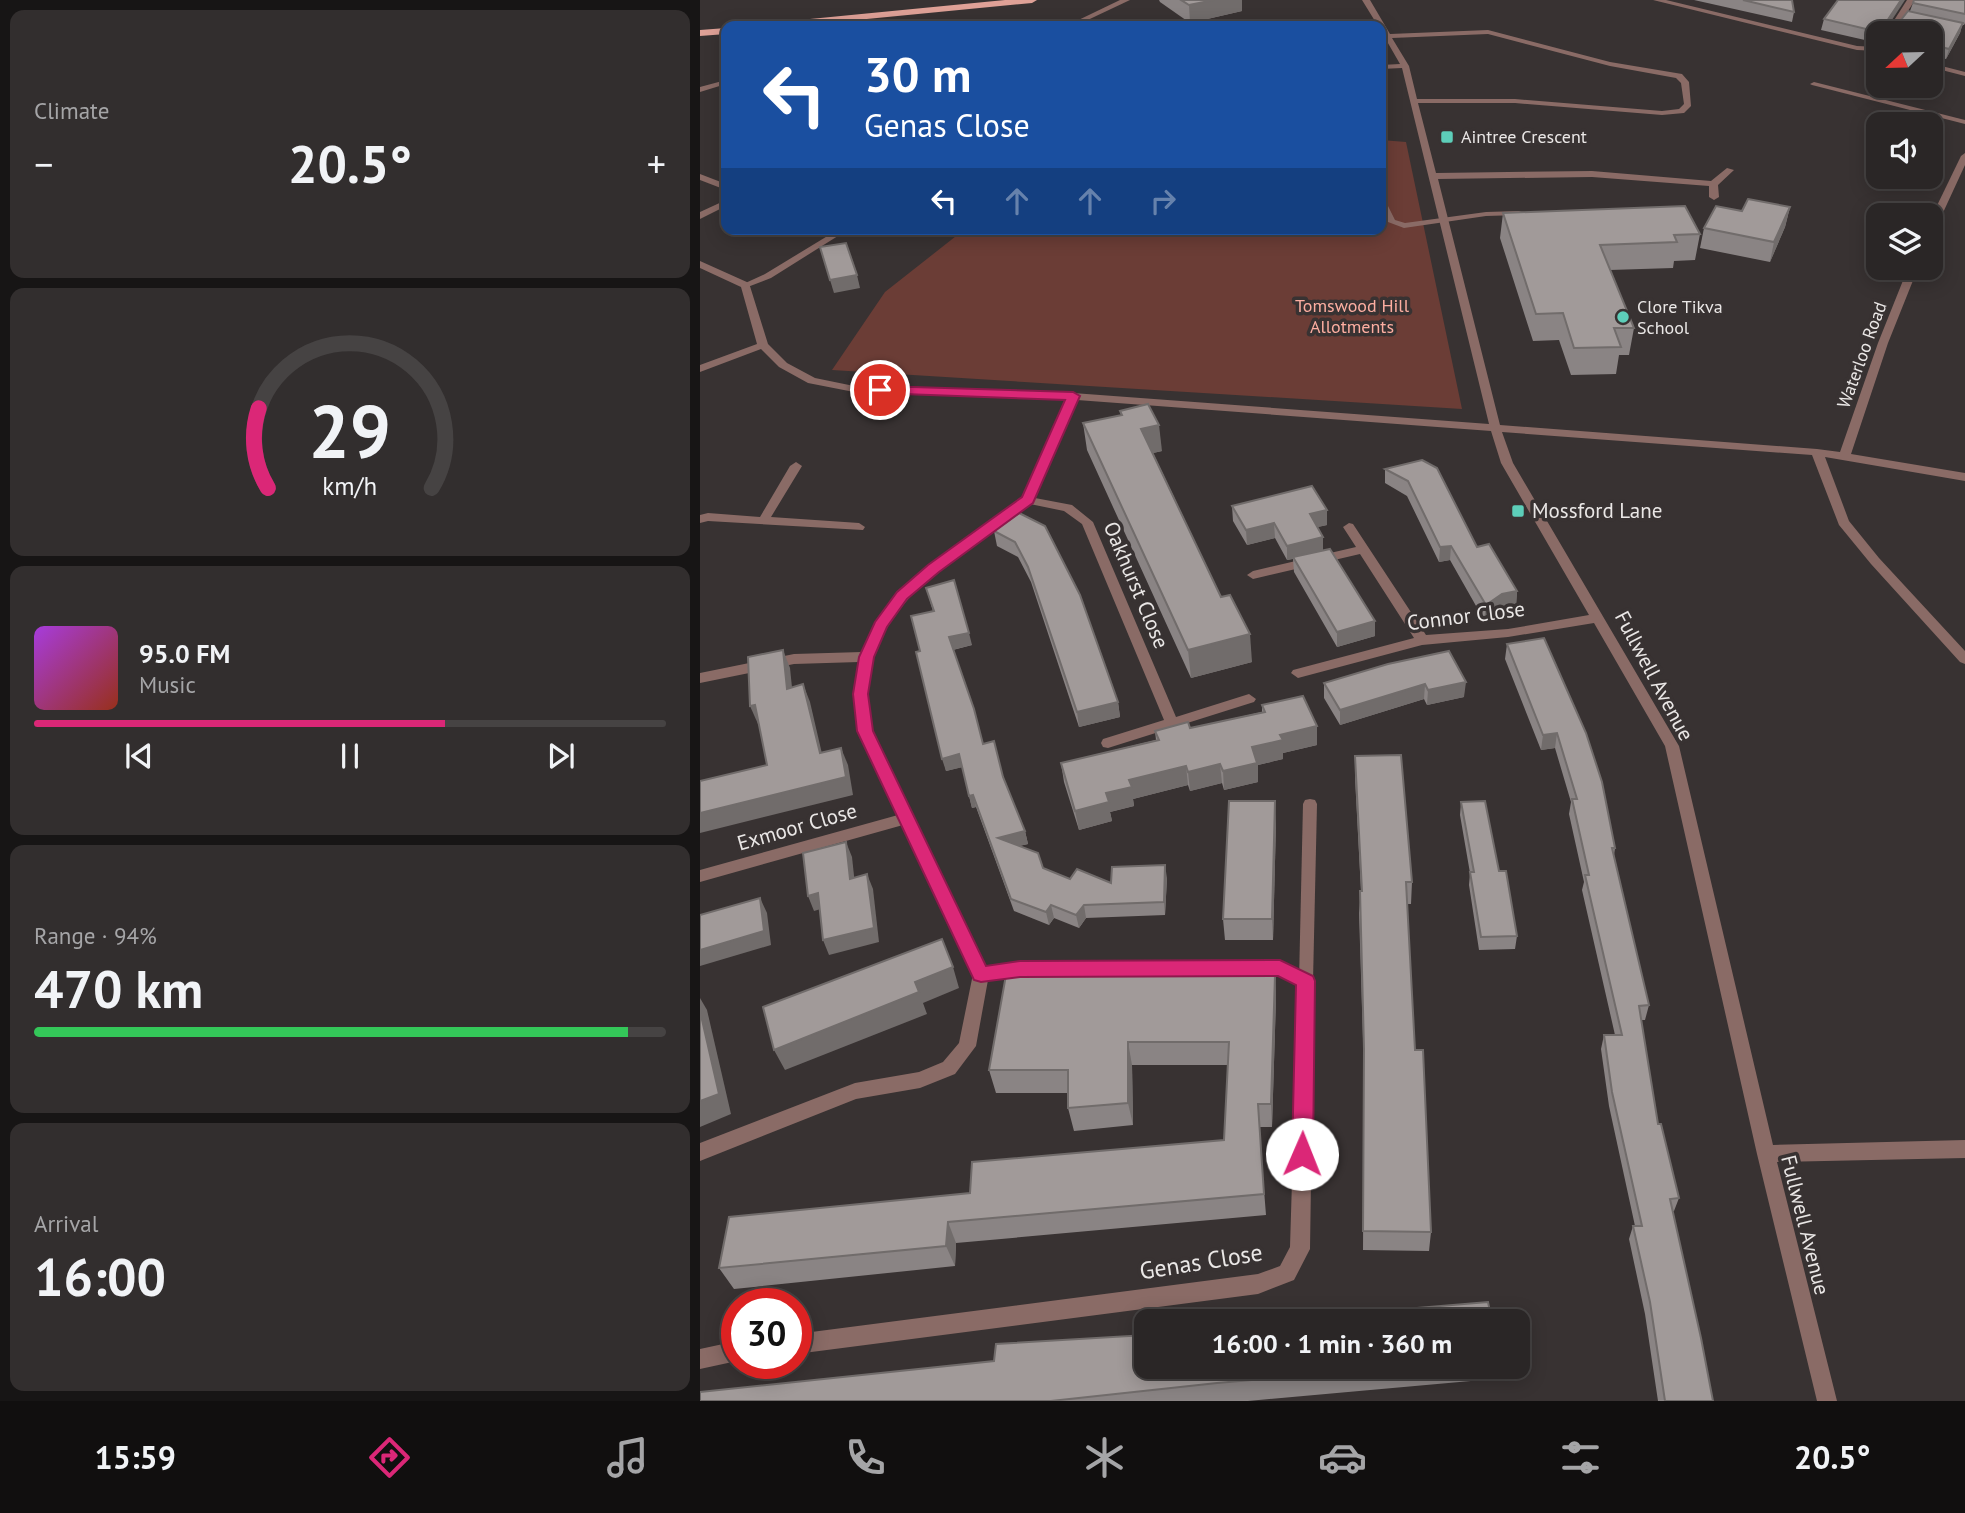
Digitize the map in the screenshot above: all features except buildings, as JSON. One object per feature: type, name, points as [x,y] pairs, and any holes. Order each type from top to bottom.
[{"type":"main road","points":[[820,21],[1032,0]]},
{"type":"main road","points":[[700,33],[721,31]]},
{"type":"street","points":[[1077,21],[1088,13],[1104,12],[1126,0]]},
{"type":"street","name":"Fullwell Avenue","points":[[1366,0],[1378,21]]},
{"type":"street","points":[[1657,0],[1866,49]]},
{"type":"street","points":[[1898,21],[1911,0]]},
{"type":"street","points":[[1387,36],[1476,32],[1501,35],[1610,64],[1679,76],[1685,82],[1688,104],[1681,111],[1662,113],[1515,101],[1415,101]]},
{"type":"street","name":"Fullwell Avenue","points":[[1387,36],[1405,66],[1415,101],[1495,427],[1507,463],[1672,746],[1766,1154],[1827,1401]]},
{"type":"street","points":[[1386,67],[1405,66]]},
{"type":"street","points":[[1943,68],[1965,74]]},
{"type":"street","points":[[706,79],[716,85]]},
{"type":"street","points":[[700,90],[721,84]]},
{"type":"street","points":[[1943,203],[1965,156]]},
{"type":"street","points":[[1433,176],[1592,174],[1713,184],[1730,170]]},
{"type":"street","points":[[700,177],[721,185]]},
{"type":"street","points":[[1713,184],[1714,197]]},
{"type":"street","points":[[700,216],[721,206]]},
{"type":"street","points":[[700,264],[746,285],[763,345],[783,365],[812,381],[854,389],[1073,396],[1817,452],[1965,477]]},
{"type":"street","name":"Waterloo Road","points":[[1845,455],[1883,343],[1908,280]]},
{"type":"street","points":[[700,369],[763,345]]},
{"type":"street","points":[[700,1152],[855,1091],[920,1080],[948,1068],[967,1046],[981,974],[865,731],[860,694],[867,657],[880,625],[902,596],[933,568],[1028,500],[1073,396]]},
{"type":"street","points":[[1817,452],[1843,522],[1965,659]]},
{"type":"street","points":[[763,521],[796,466]]},
{"type":"street","name":"Oakhurst Close","points":[[1028,500],[1068,508],[1087,522],[1172,723]]},
{"type":"street","points":[[700,519],[708,517],[859,527]]},
{"type":"street","points":[[1349,527],[1422,640]]},
{"type":"street","points":[[1253,575],[1363,549]]},
{"type":"street","name":"Connor Close","points":[[1298,673],[1422,640],[1508,633],[1599,618]]},
{"type":"street","points":[[700,678],[794,659],[867,657]]},
{"type":"street","points":[[1108,743],[1249,699]]},
{"type":"street","name":"Exmoor Close","points":[[700,876],[905,819]]},
{"type":"street","points":[[981,974],[1020,969],[1280,968],[1306,981]]},
{"type":"street","name":"Genas Close","points":[[812,1342],[1258,1284],[1287,1273],[1300,1250],[1306,981]]},
{"type":"street","points":[[1766,1154],[1965,1149]]},
{"type":"street","points":[[700,1359],[721,1355]]},
{"type":"lane","points":[[1901,16],[1914,19]]},
{"type":"lane","points":[[1814,84],[1965,122]]},
{"type":"lane","points":[[1386,211],[1391,222],[1404,226],[1524,213]]},
{"type":"lane","points":[[746,285],[768,276],[835,235]]},
{"type":"lane","points":[[1306,981],[1310,804]]},
{"type":"green space","name":"Tomswood Hill Allotments","points":[[1386,140],[1406,142],[1462,409],[832,370],[885,292],[957,235],[1386,235]]},
{"type":"place","name":"Aintree Crescent","points":[[1447,137]]},
{"type":"place","name":"Clore Tikva School","points":[[1623,317]]},
{"type":"place","name":"Mossford Lane","points":[[1518,511]]},
{"type":"route","points":[[880,390],[1013,392],[1073,396],[1028,500],[933,568],[902,596],[880,625],[867,657],[860,694],[865,731],[981,974],[1020,969],[1280,968],[1306,981],[1302,1154]]}]
